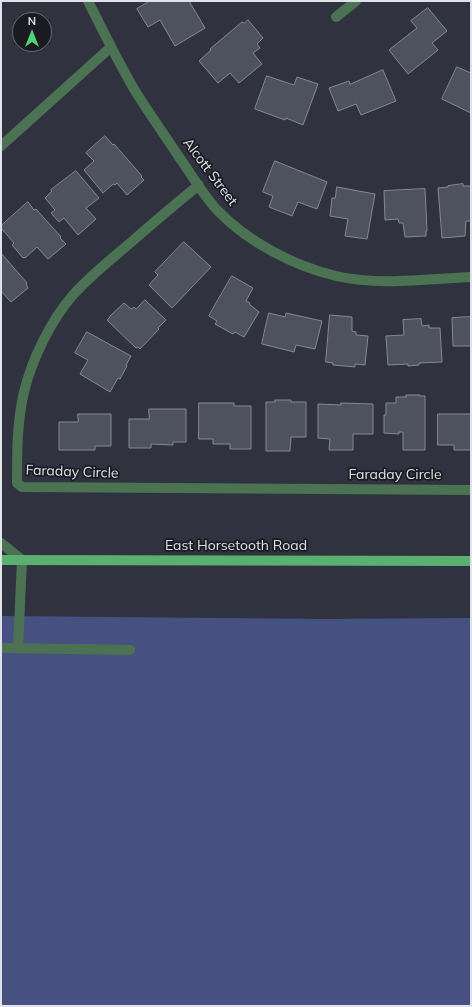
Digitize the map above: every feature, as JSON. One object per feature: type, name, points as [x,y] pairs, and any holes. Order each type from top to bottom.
[{"type":"main road","name":"East Horsetooth Road","points":[[1,560],[471,561]]},
{"type":"street","name":"Alcott Street","points":[[88,1],[111,48],[146,108],[218,210],[239,229],[274,252],[301,265],[336,276],[360,280],[402,281],[471,277]]},
{"type":"street","points":[[336,17],[356,1]]},
{"type":"street","points":[[1,146],[111,48]]},
{"type":"street","name":"Faraday Circle","points":[[199,185],[98,270],[72,296],[55,320],[35,357],[24,392],[19,419],[17,483],[22,487],[471,490]]},
{"type":"street","points":[[1,543],[22,560],[18,648]]},
{"type":"street","points":[[1,648],[130,650]]},
{"type":"shaded area","points":[[1,616],[325,619],[471,618],[471,1006],[1,1006]]},
{"type":"building","points":[[150,1],[189,1],[205,28],[175,46],[160,20],[148,27],[137,9]]},
{"type":"building","points":[[428,8],[447,31],[432,43],[438,50],[408,74],[389,50],[417,28],[411,21]]},
{"type":"building","points":[[248,20],[263,38],[257,44],[260,48],[253,53],[262,64],[239,83],[230,73],[218,83],[199,61],[211,50],[210,49],[242,22],[244,23]]},
{"type":"building","points":[[457,67],[471,73],[471,113],[442,99]]},
{"type":"building","points":[[383,70],[396,101],[361,115],[356,104],[338,111],[329,88],[349,81],[350,84]]},
{"type":"building","points":[[267,76],[294,85],[297,77],[318,84],[303,125],[286,118],[285,120],[255,109]]},
{"type":"building","points":[[105,136],[113,145],[114,144],[144,180],[127,195],[117,183],[115,185],[113,184],[103,193],[84,170],[94,161],[86,153]]},
{"type":"building","points":[[275,161],[327,182],[317,209],[298,202],[292,216],[269,207],[273,196],[263,192]]},
{"type":"building","points":[[76,171],[99,198],[86,208],[96,219],[78,235],[64,218],[59,222],[51,213],[55,210],[45,198],[52,191],[51,190]]},
{"type":"building","points":[[463,184],[463,186],[471,186],[471,221],[466,221],[465,236],[442,238],[438,188]]},
{"type":"building","points":[[337,187],[375,194],[367,239],[345,236],[348,219],[330,216],[332,198],[335,198]]},
{"type":"building","points":[[425,189],[426,236],[405,237],[403,223],[399,223],[398,219],[385,220],[384,191]]},
{"type":"building","points":[[28,202],[34,210],[36,209],[66,244],[48,259],[37,247],[25,258],[23,258],[12,245],[14,243],[1,228],[1,226]]},
{"type":"building","points":[[184,242],[211,267],[172,308],[149,285],[158,275],[155,272]]},
{"type":"building","points":[[1,253],[27,283],[28,288],[11,302],[1,291]]},
{"type":"building","points":[[232,276],[253,288],[246,301],[259,312],[244,337],[235,332],[233,334],[215,324],[217,321],[209,316]]},
{"type":"building","points":[[145,300],[166,320],[140,349],[138,347],[136,348],[107,320],[124,303],[131,309],[134,307],[136,309]]},
{"type":"building","points":[[269,313],[285,317],[286,313],[322,321],[315,349],[296,345],[294,352],[262,344]]},
{"type":"building","points":[[330,315],[352,317],[352,331],[356,332],[356,335],[368,336],[365,365],[355,364],[355,367],[333,365],[333,363],[326,362]]},
{"type":"building","points":[[471,317],[471,346],[453,346],[452,318]]},
{"type":"building","points":[[421,319],[422,326],[429,325],[429,328],[440,328],[442,362],[419,363],[419,365],[408,366],[408,364],[388,365],[386,336],[404,335],[403,320]]},
{"type":"building","points":[[87,332],[131,356],[120,379],[118,378],[110,392],[80,374],[88,360],[75,353]]},
{"type":"building","points":[[406,395],[425,396],[425,450],[403,450],[403,432],[399,432],[399,434],[384,433],[386,403],[396,403],[396,397],[406,397]]},
{"type":"building","points":[[275,400],[306,402],[306,437],[291,437],[290,451],[266,451],[266,402],[275,402]]},
{"type":"building","points":[[199,403],[234,403],[234,406],[251,406],[251,449],[230,449],[230,444],[213,444],[213,439],[199,439]]},
{"type":"building","points":[[341,403],[373,404],[373,434],[353,434],[353,450],[329,450],[330,439],[318,438],[318,404],[341,405]]},
{"type":"building","points":[[149,409],[186,409],[186,442],[173,442],[173,445],[151,444],[151,448],[129,448],[129,419],[149,419]]},
{"type":"building","points":[[78,414],[111,414],[111,446],[95,446],[95,450],[59,450],[59,422],[78,422]]},
{"type":"building","points":[[438,414],[471,414],[471,450],[454,450],[454,445],[438,445]]}]
